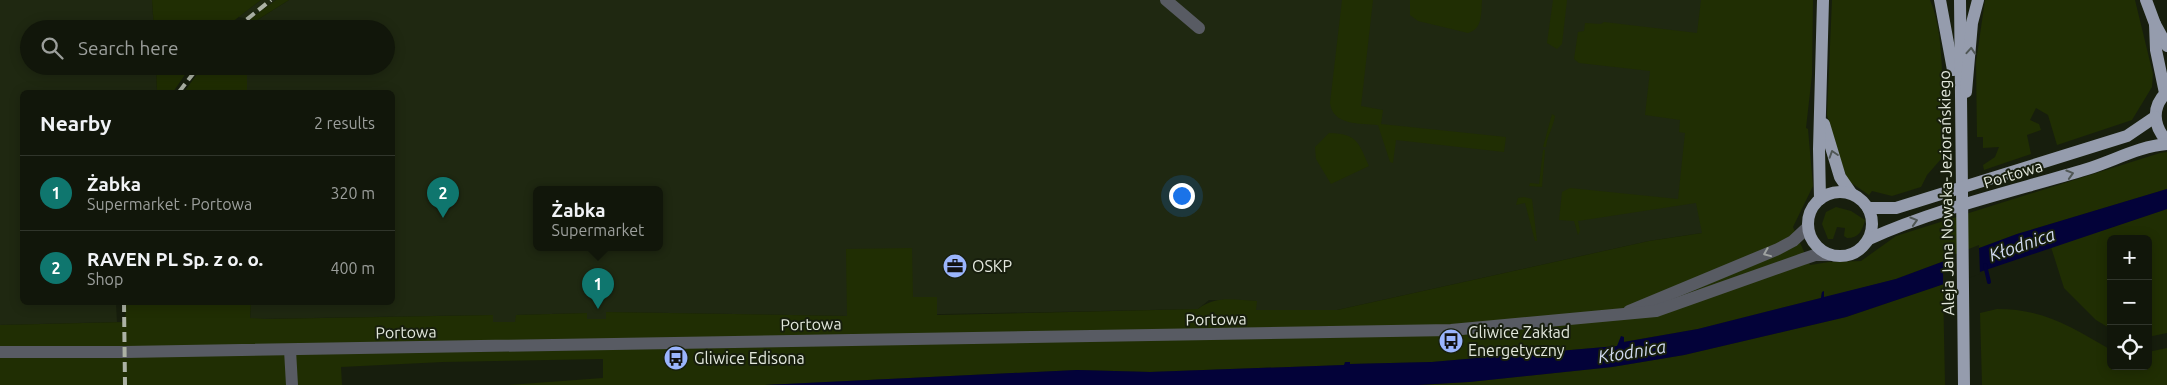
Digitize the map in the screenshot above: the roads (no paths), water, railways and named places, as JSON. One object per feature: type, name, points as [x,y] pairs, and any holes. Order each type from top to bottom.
[{"type":"main road","points":[[1820,199],[1823,0]]},
{"type":"main road","points":[[1940,0],[1951,50],[1960,134]]},
{"type":"main road","name":"Aleja Jana Nowaka-Jeziorańskiego","points":[[1960,0],[1960,151],[1964,385]]},
{"type":"main road","points":[[1960,134],[1969,71],[1972,23],[1978,0]]},
{"type":"main road","points":[[2146,0],[2155,24],[2167,46]]},
{"type":"main road","points":[[2155,24],[2156,50],[2166,93],[2156,108],[2155,117],[2159,132],[2167,142]]},
{"type":"main road","points":[[1820,112],[1840,177],[1851,194]]},
{"type":"main road","name":"Portowa","points":[[1868,208],[1896,208],[2029,168],[2127,136],[2155,117]]},
{"type":"main road","name":"Portowa","points":[[1869,239],[1905,224],[2090,168],[2167,142]]},
{"type":"main road","points":[[1835,192],[1851,194],[1858,197],[1868,208],[1872,229],[1869,239],[1863,247],[1854,253],[1844,256],[1829,255],[1815,244],[1808,227],[1810,212],[1820,199],[1835,192]]},
{"type":"street","points":[[1166,0],[1199,28]]},
{"type":"street","name":"Portowa","points":[[1622,315],[1648,302],[1778,249],[1793,241],[1808,227]]},
{"type":"street","name":"Portowa","points":[[0,352],[290,350],[988,336],[1366,333],[1508,326],[1622,315],[1670,307],[1815,255],[1829,255]]},
{"type":"street","points":[[290,350],[292,385]]},
{"type":"water","name":"Kłodnica","points":[[2167,189],[2167,209],[1846,317],[1684,355],[1612,367],[1469,382],[1417,385],[765,385],[1077,370],[1150,372],[1344,365],[1345,362],[1350,362],[1350,364],[1432,362],[1617,346],[1621,336],[1624,337],[1624,342],[1698,329],[1821,298],[1824,291],[1824,297],[1896,279],[2017,234]]},
{"type":"waterway","name":"Kłodnica","points":[[1985,265],[1989,282]]},
{"type":"railway","points":[[246,20],[271,0]]},
{"type":"railway","points":[[181,90],[192,75]]},
{"type":"railway","points":[[124,305],[125,385]]},
{"type":"place","name":"RAVEN PL Sp. z o. o.","points":[[443,218]]},
{"type":"place","name":"OSKP","points":[[955,266]]},
{"type":"place","name":"Żabka","points":[[598,309]]},
{"type":"place","name":"Gliwice Zakład Energetyczny","points":[[1451,341]]},
{"type":"place","name":"Gliwice Edisona","points":[[676,358]]}]
